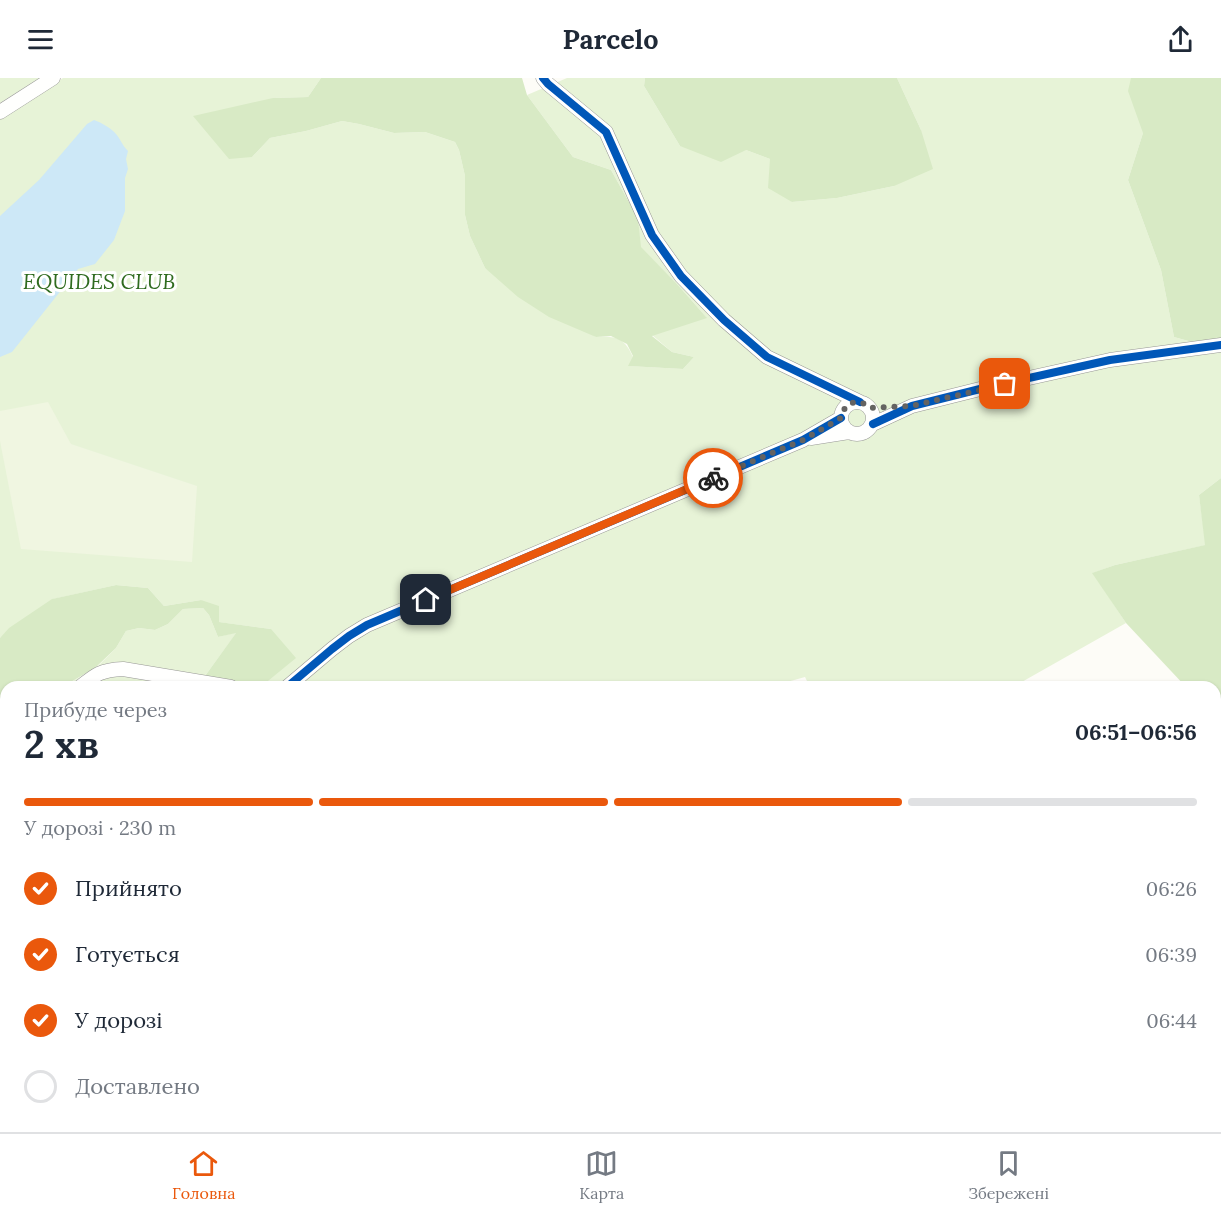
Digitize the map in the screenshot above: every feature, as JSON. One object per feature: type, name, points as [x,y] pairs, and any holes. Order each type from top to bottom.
[{"type":"street","points":[[0,112],[53,78]]},
{"type":"street","points":[[543,78],[606,132],[651,235],[681,276],[724,320],[767,357],[865,405],[873,413],[873,424],[870,429],[860,434],[849,432],[803,440]]},
{"type":"street","points":[[873,424],[912,406],[984,388],[1110,360],[1221,345]]},
{"type":"street","points":[[829,387],[840,398],[842,424],[849,432]]},
{"type":"street","points":[[294,681],[332,649],[367,625],[803,440],[841,415],[849,404],[912,406]]},
{"type":"street","points":[[87,681],[96,674],[123,669],[195,681]]},
{"type":"green space","points":[[0,78],[40,78],[0,103]]},
{"type":"green space","name":"EQUIDES CLUB","points":[[63,78],[321,78],[308,97],[273,98],[252,157],[270,138],[342,121],[394,133],[425,132],[455,142],[465,176],[465,215],[470,236],[485,268],[596,337],[619,339],[626,345],[633,357],[629,366],[683,369],[694,357],[672,352],[652,335],[706,317],[640,247],[638,218],[611,170],[573,157],[527,95],[567,78],[645,78],[644,86],[680,146],[746,150],[770,159],[792,202],[837,198],[894,186],[921,130],[897,78],[1142,78],[1143,133],[1128,180],[1161,270],[1174,337],[1221,350],[1221,478],[1199,495],[1206,545],[1115,565],[1093,573],[1126,623],[1024,681],[807,681],[805,677],[791,681],[73,681],[96,668],[116,648],[126,631],[139,628],[155,630],[168,624],[183,609],[203,608],[209,615],[218,637],[237,632],[205,676],[271,629],[218,622],[201,600],[164,606],[148,588],[116,585],[53,599],[0,638],[0,119]]},
{"type":"green space","points":[[321,78],[522,78],[527,95],[573,157],[611,170],[638,218],[641,247],[707,318],[652,336],[672,352],[694,357],[683,369],[628,366],[633,356],[627,344],[611,336],[596,337],[549,317],[518,297],[485,268],[470,236],[465,215],[465,176],[455,142],[425,132],[394,133],[342,121],[270,138],[252,157],[229,159],[193,116],[273,98],[308,97]]},
{"type":"green space","points":[[645,78],[897,78],[921,130],[933,169],[894,186],[837,198],[792,202],[768,188],[770,159],[746,150],[721,162],[680,146],[644,86]]},
{"type":"green space","points":[[1131,78],[1221,78],[1221,350],[1174,337],[1161,270],[1128,180],[1143,133],[1128,91]]},
{"type":"green space","points":[[48,402],[71,444],[197,486],[192,562],[21,549],[0,441],[0,411]]},
{"type":"green space","points":[[1221,478],[1221,681],[1180,681],[1126,623],[1092,573],[1115,565],[1205,545],[1199,495]]},
{"type":"green space","points":[[116,585],[148,588],[164,606],[201,600],[219,606],[219,622],[271,629],[296,658],[268,681],[237,681],[205,676],[236,633],[218,637],[209,615],[203,608],[183,609],[168,624],[155,630],[139,628],[126,631],[116,648],[95,668],[72,681],[0,681],[0,638],[9,628],[52,599]]},
{"type":"water","points":[[94,120],[114,132],[128,151],[125,211],[114,240],[95,264],[78,269],[12,352],[0,357],[0,216],[39,180],[87,124]]},
{"type":"cycle path","points":[[543,78],[606,132],[652,235],[681,276],[724,320],[767,357],[860,402]]},
{"type":"cycle path","points":[[873,424],[912,406],[984,388],[1110,360],[1221,345]]},
{"type":"cycle path","points":[[294,681],[332,649],[367,625],[803,440],[841,418]]},
{"type":"way so far","points":[[713,478],[803,440],[841,418],[845,408],[855,402],[866,404],[870,408],[912,406],[1005,384]]},
{"type":"route","points":[[426,600],[713,478]]}]
